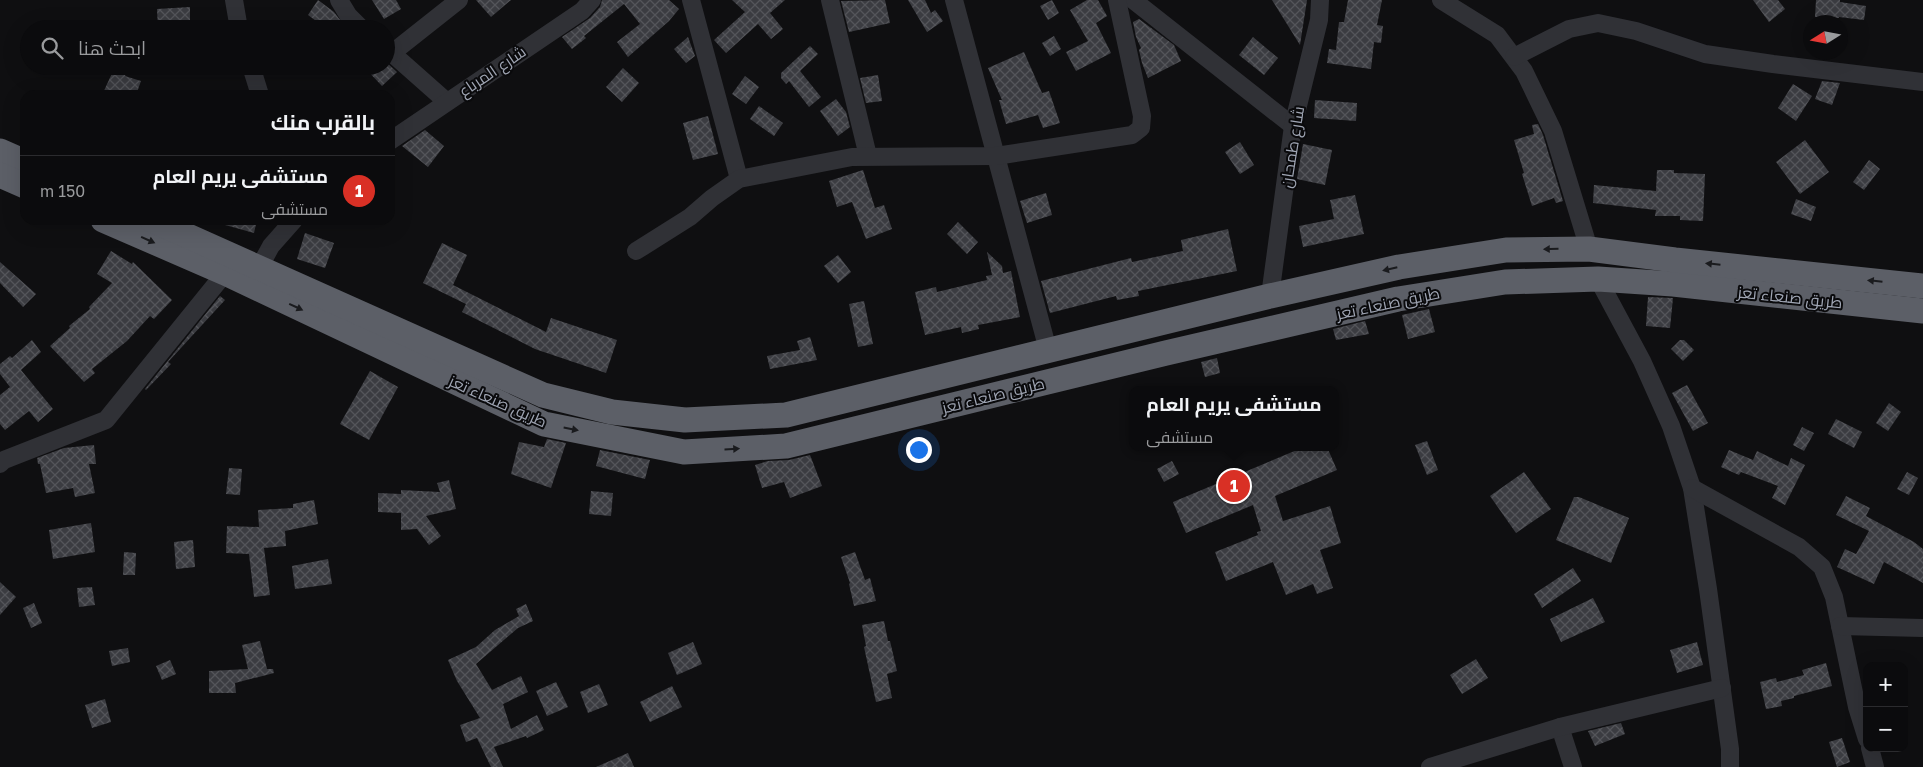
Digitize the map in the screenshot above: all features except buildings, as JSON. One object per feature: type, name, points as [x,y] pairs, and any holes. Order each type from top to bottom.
[{"type":"highway","points":[[0,151],[20,160]]},
{"type":"highway","points":[[0,175],[20,184]]},
{"type":"highway","name":"طريق صنعاء تعز","points":[[117,225],[231,266],[259,268],[543,395],[612,412],[685,420],[786,415],[1270,296],[1399,267],[1506,250],[1590,249],[1675,260],[1923,286]]},
{"type":"highway","name":"طريق صنعاء تعز","points":[[161,225],[231,266],[544,424],[684,452],[786,446],[1157,355],[1398,299],[1505,282],[1598,279],[1673,284],[1923,311]]},
{"type":"highway","points":[[1270,296],[1273,329]]},
{"type":"street","points":[[234,0],[237,20]]},
{"type":"street","points":[[340,0],[353,20]]},
{"type":"street","points":[[395,46],[458,0]]},
{"type":"street","name":"شارع المرباع","points":[[395,138],[582,11],[592,0]]},
{"type":"street","points":[[691,0],[739,179]]},
{"type":"street","points":[[830,0],[868,156]]},
{"type":"street","points":[[954,0],[1048,350]]},
{"type":"street","points":[[636,251],[690,217],[712,198],[739,179],[852,157],[996,156],[1132,135],[1141,128],[1142,116],[1117,0]]},
{"type":"street","points":[[1133,0],[1293,126]]},
{"type":"street","name":"شارع طمحان","points":[[1270,296],[1293,126],[1319,20],[1320,0]]},
{"type":"street","points":[[1441,0],[1497,35],[1524,70],[1553,131],[1590,249]]},
{"type":"street","points":[[1514,57],[1568,29],[1598,23],[1636,31],[1705,54],[1923,82]]},
{"type":"street","points":[[395,55],[447,102]]},
{"type":"street","points":[[254,75],[258,90]]},
{"type":"street","points":[[259,268],[271,246],[290,225]]},
{"type":"street","points":[[0,464],[4,460],[106,420],[231,266]]},
{"type":"street","points":[[1598,279],[1646,370],[1671,426],[1692,488],[1722,688],[1730,749],[1730,767]]},
{"type":"street","points":[[1692,488],[1799,547],[1822,567],[1834,597],[1857,707],[1863,726]]},
{"type":"street","points":[[1840,626],[1923,628]]},
{"type":"street","points":[[1430,767],[1560,727],[1722,688]]},
{"type":"street","points":[[1560,727],[1573,767]]},
{"type":"street","points":[[1871,752],[1876,767]]},
{"type":"place","name":"مستشفى يريم العام","points":[[1234,486]]}]
